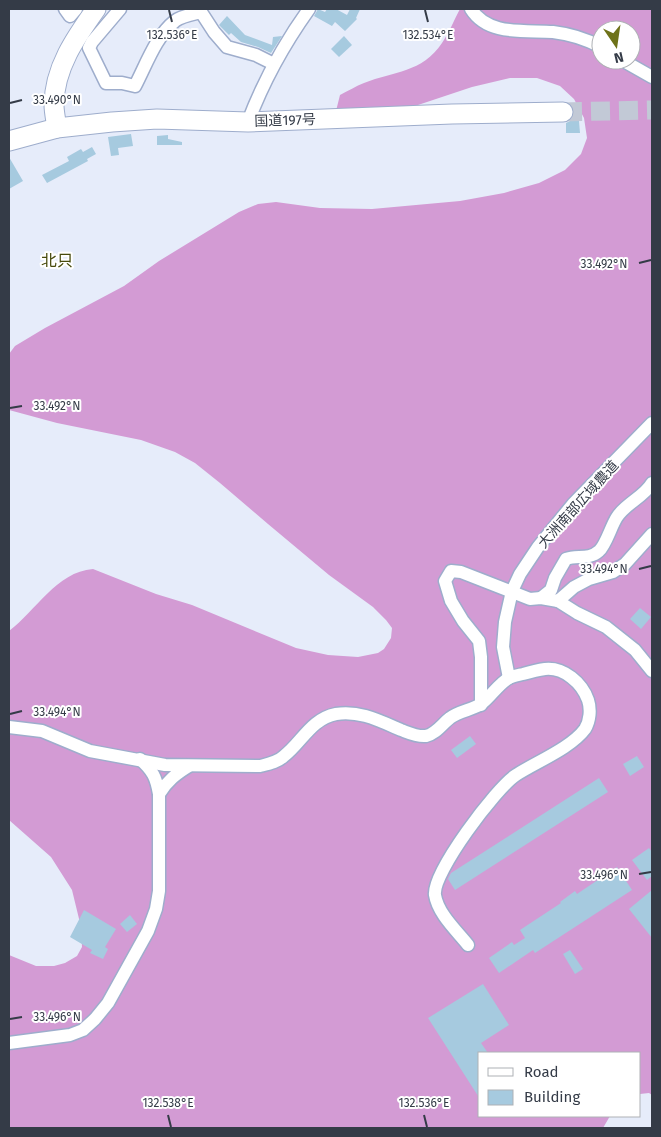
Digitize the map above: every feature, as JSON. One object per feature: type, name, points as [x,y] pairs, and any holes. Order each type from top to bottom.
[{"type":"highway","points":[[57,128],[54,105],[62,63],[71,45],[96,9]]},
{"type":"highway","name":"国道197号","points":[[9,140],[57,128],[157,119],[248,122],[452,114],[563,112]]},
{"type":"street","points":[[65,9],[70,16],[76,9]]},
{"type":"street","points":[[120,9],[92,42],[90,48],[106,83],[122,83],[136,86],[166,30],[176,20],[201,12],[227,47],[274,64]]},
{"type":"street","points":[[248,122],[274,64],[309,9]]},
{"type":"street","points":[[471,9],[480,20],[492,28],[568,35],[591,42]]},
{"type":"street","points":[[639,70],[652,78]]},
{"type":"street","name":"大洲南部広域農道","points":[[509,678],[503,647],[512,591],[520,574],[538,547],[573,504],[652,423]]},
{"type":"street","points":[[541,598],[551,590],[555,578],[566,559],[574,556],[588,557],[600,551],[617,517],[629,504],[649,489],[652,483]]},
{"type":"street","points":[[558,601],[574,587],[589,579],[612,572],[624,564],[652,534]]},
{"type":"street","points":[[481,705],[479,641],[450,601],[445,581],[451,571],[461,572],[530,599],[541,598],[558,601],[577,613],[606,627],[634,650],[652,671]]},
{"type":"street","points":[[9,728],[42,731],[90,751],[165,765],[260,766],[271,764],[284,756],[321,720],[335,714],[352,713],[372,717],[416,736],[426,736],[434,732],[452,716],[481,705],[509,678],[547,669],[560,671],[571,676],[581,687],[588,700],[590,715],[585,729],[572,741],[515,776],[500,789],[451,856],[436,882],[435,894],[438,906],[468,945]]},
{"type":"street","points":[[9,1044],[70,1035],[83,1030],[108,1003],[148,931],[156,909],[159,890],[159,794],[156,780],[151,770],[140,759]]},
{"type":"street","points":[[159,794],[170,779],[189,766]]},
{"type":"shaded area","points":[[460,9],[652,9],[652,1095],[649,1093],[641,1094],[641,1052],[478,1052],[478,1117],[609,1117],[603,1128],[9,1128],[9,955],[36,966],[54,966],[65,963],[77,956],[82,947],[81,927],[72,890],[51,857],[9,820],[9,631],[57,585],[68,577],[93,569],[156,594],[192,605],[296,648],[328,655],[358,657],[378,653],[384,649],[391,638],[392,628],[373,607],[329,575],[195,463],[175,452],[141,440],[57,423],[9,410],[9,354],[15,346],[124,286],[159,261],[239,212],[258,204],[276,202],[320,208],[372,209],[460,201],[504,193],[539,183],[565,170],[581,154],[587,138],[584,118],[574,99],[560,86],[537,78],[510,78],[472,87],[370,121],[336,111],[340,95],[361,84],[416,66],[434,53],[442,43]]},
{"type":"building","points":[[318,9],[325,12],[327,9],[336,9],[347,15],[350,9],[360,9],[357,19],[345,31],[335,22],[332,26],[314,16]]},
{"type":"building","points":[[227,16],[245,35],[272,45],[273,37],[282,36],[271,53],[241,42],[231,33],[229,35],[219,25]]},
{"type":"building","points":[[344,36],[352,45],[339,57],[331,49]]},
{"type":"building","points":[[579,121],[580,133],[566,133],[566,123]]},
{"type":"building","points":[[131,134],[133,146],[118,148],[119,155],[111,156],[108,137]]},
{"type":"building","points":[[168,135],[168,139],[182,142],[182,145],[157,145],[157,136]]},
{"type":"building","points":[[92,147],[96,154],[87,159],[88,161],[47,183],[42,175],[69,161],[67,157],[81,149],[83,152]]},
{"type":"building","points":[[9,157],[23,181],[9,189]]},
{"type":"building","points":[[640,608],[651,617],[641,629],[630,619]]},
{"type":"building","points":[[470,736],[476,744],[457,758],[451,750]]},
{"type":"building","points":[[637,756],[644,767],[630,776],[623,764]]},
{"type":"building","points":[[599,778],[608,792],[455,890],[448,879],[451,873]]},
{"type":"building","points":[[649,848],[652,852],[652,876],[647,880],[632,860]]},
{"type":"building","points":[[617,867],[632,890],[535,953],[533,950],[499,973],[489,958],[512,942],[514,945],[525,938],[520,930],[561,903],[575,891],[577,894]]},
{"type":"building","points":[[652,890],[652,938],[629,909]]},
{"type":"building","points":[[84,910],[116,929],[105,947],[108,949],[103,959],[90,953],[92,950],[70,937]]},
{"type":"building","points":[[130,915],[137,924],[127,932],[120,924]]},
{"type":"building","points":[[570,950],[583,969],[575,974],[563,954]]},
{"type":"building","points":[[483,984],[509,1025],[481,1043],[487,1052],[478,1052],[478,1096],[428,1018]]},
{"type":"tunnel","points":[[563,112],[652,110]]},
{"type":"district","name":"北只","points":[[57,260]]}]
